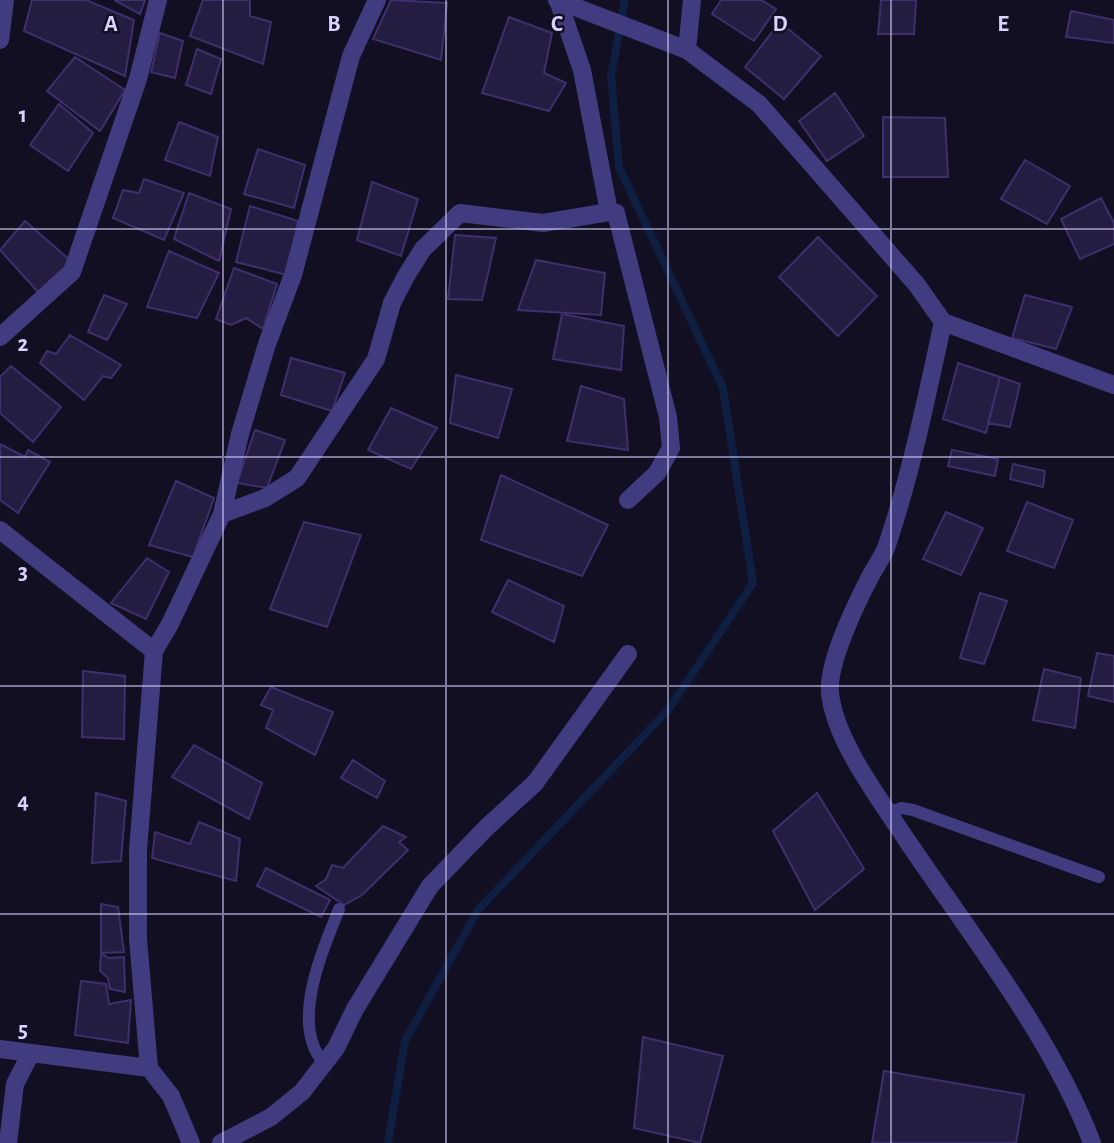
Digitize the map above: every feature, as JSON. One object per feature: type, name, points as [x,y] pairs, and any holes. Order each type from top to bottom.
[{"type":"street","points":[[0,40],[5,0]]},
{"type":"street","points":[[0,337],[72,272],[138,79],[158,0]]},
{"type":"street","points":[[191,1143],[171,1096],[149,1069],[138,939],[138,850],[154,651],[170,624],[222,514],[240,434],[267,344],[293,275],[351,56],[377,0]]},
{"type":"street","points":[[558,0],[582,70],[608,212]]},
{"type":"street","points":[[558,0],[687,50],[759,104],[917,285],[943,322],[1114,385]]},
{"type":"street","points":[[687,50],[692,0]]},
{"type":"street","points":[[222,514],[265,498],[297,478],[376,359],[392,303],[406,276],[423,249],[460,213],[543,223],[616,213],[668,417],[671,448],[657,474],[628,500]]},
{"type":"street","points":[[943,322],[908,478],[887,546],[870,576],[832,668],[830,693],[845,741],[889,813],[1049,1053],[1081,1112],[1093,1143]]},
{"type":"street","points":[[0,530],[154,651]]},
{"type":"street","points":[[221,1143],[271,1117],[302,1091],[324,1063],[430,886],[486,828],[535,783],[628,654]]},
{"type":"street","points":[[0,1049],[149,1069]]},
{"type":"street","points":[[8,1143],[15,1084],[31,1053]]},
{"type":"lane","points":[[889,813],[901,808],[912,810],[1099,877]]},
{"type":"lane","points":[[324,1063],[310,1037],[312,990],[319,959],[340,909]]},
{"type":"building","points":[[32,0],[86,0],[134,20],[125,76],[24,31]]},
{"type":"building","points":[[114,0],[145,0],[140,14]]},
{"type":"building","points":[[203,0],[250,0],[250,16],[271,22],[263,64],[190,36]]},
{"type":"building","points":[[391,0],[447,3],[441,60],[373,39]]},
{"type":"building","points":[[721,0],[761,0],[776,9],[754,41],[712,14]]},
{"type":"building","points":[[881,0],[916,0],[914,34],[878,34]]},
{"type":"building","points":[[1071,11],[1114,20],[1114,43],[1066,37]]},
{"type":"building","points":[[509,17],[552,33],[544,73],[566,83],[549,111],[482,93]]},
{"type":"building","points":[[780,22],[821,56],[784,99],[745,67]]},
{"type":"building","points":[[160,33],[183,41],[175,78],[151,72]]},
{"type":"building","points":[[197,49],[221,59],[211,94],[186,85]]},
{"type":"building","points":[[75,57],[125,90],[100,131],[47,91]]},
{"type":"building","points":[[835,93],[864,136],[827,161],[799,121]]},
{"type":"building","points":[[59,104],[93,133],[68,171],[30,145]]},
{"type":"building","points":[[883,117],[945,118],[948,177],[883,177]]},
{"type":"building","points":[[179,122],[218,137],[210,176],[165,160]]},
{"type":"building","points":[[258,149],[305,165],[294,208],[244,194]]},
{"type":"building","points":[[1025,160],[1070,186],[1047,224],[1001,199]]},
{"type":"building","points":[[144,179],[184,193],[164,240],[113,218],[123,190],[139,193]]},
{"type":"building","points":[[372,182],[418,199],[401,256],[357,240]]},
{"type":"building","points":[[189,193],[231,209],[219,261],[174,239]]},
{"type":"building","points":[[1101,198],[1114,223],[1114,244],[1080,259],[1061,219]]},
{"type":"building","points":[[250,206],[298,221],[287,275],[236,262]]},
{"type":"building","points":[[25,221],[71,261],[38,292],[0,250]]},
{"type":"building","points":[[455,235],[496,238],[482,300],[448,299]]},
{"type":"building","points":[[818,237],[877,296],[838,336],[779,277]]},
{"type":"building","points":[[169,251],[219,273],[197,318],[147,307]]},
{"type":"building","points":[[536,260],[605,273],[601,315],[518,310]]},
{"type":"building","points":[[234,268],[277,284],[263,329],[246,318],[231,325],[216,319]]},
{"type":"building","points":[[104,295],[127,304],[107,340],[88,332]]},
{"type":"building","points":[[1025,295],[1072,307],[1056,349],[1012,338]]},
{"type":"building","points":[[562,314],[624,326],[621,370],[553,359]]},
{"type":"building","points":[[70,335],[121,365],[111,378],[103,376],[84,400],[40,363],[47,351],[56,354]]},
{"type":"building","points":[[291,358],[345,373],[332,411],[281,395]]},
{"type":"building","points":[[958,363],[1000,377],[986,433],[943,419]]},
{"type":"building","points":[[11,366],[61,407],[33,442],[0,413],[0,377]]},
{"type":"building","points":[[456,375],[512,389],[498,438],[450,423]]},
{"type":"building","points":[[1000,377],[1020,384],[1010,427],[988,423]]},
{"type":"building","points":[[581,386],[624,399],[628,450],[567,441]]},
{"type":"building","points":[[391,408],[437,428],[411,469],[368,450]]},
{"type":"building","points":[[255,430],[285,440],[267,488],[237,483]]},
{"type":"building","points":[[0,444],[25,457],[28,450],[50,462],[18,513],[0,500]]},
{"type":"building","points":[[952,450],[998,459],[995,476],[948,466]]},
{"type":"building","points":[[1013,464],[1045,471],[1043,487],[1010,479]]},
{"type":"building","points":[[501,475],[608,525],[582,576],[481,540]]},
{"type":"building","points":[[176,481],[214,498],[193,557],[149,545]]},
{"type":"building","points":[[1027,502],[1073,520],[1054,568],[1007,551]]},
{"type":"building","points":[[946,512],[983,528],[961,575],[923,559]]},
{"type":"building","points":[[304,522],[361,535],[327,627],[270,609]]},
{"type":"building","points":[[147,558],[169,572],[146,619],[111,603]]},
{"type":"building","points":[[508,580],[564,606],[554,642],[492,612]]},
{"type":"building","points":[[980,593],[1007,601],[984,664],[960,658]]},
{"type":"building","points":[[1097,653],[1114,656],[1114,702],[1088,696]]},
{"type":"building","points":[[1044,669],[1081,678],[1075,728],[1033,720]]},
{"type":"building","points":[[83,671],[125,676],[124,739],[82,737]]},
{"type":"building","points":[[271,687],[333,712],[315,755],[266,728],[273,710],[261,705]]},
{"type":"building","points":[[194,745],[262,783],[249,819],[172,777]]},
{"type":"building","points":[[353,760],[385,781],[377,798],[341,778]]},
{"type":"building","points":[[96,793],[126,801],[121,861],[92,863]]},
{"type":"building","points":[[817,793],[864,869],[815,910],[773,831]]},
{"type":"building","points":[[199,822],[240,839],[236,881],[152,858],[155,832],[190,844]]},
{"type":"building","points":[[383,826],[406,837],[399,842],[408,850],[362,895],[344,905],[316,886],[326,879],[332,865],[343,868]]},
{"type":"building","points":[[266,868],[330,900],[321,917],[257,886]]},
{"type":"building","points":[[101,904],[118,907],[124,952],[101,953]]},
{"type":"building","points":[[101,953],[108,958],[124,957],[125,992],[110,989],[108,978],[100,971]]},
{"type":"building","points":[[81,981],[106,984],[109,1004],[131,1000],[128,1043],[75,1035]]},
{"type":"building","points":[[643,1037],[723,1056],[700,1143],[634,1128]]},
{"type":"building","points":[[884,1071],[1024,1095],[1016,1143],[872,1143]]},
{"type":"waterway","points":[[388,1143],[405,1041],[478,910],[668,710],[753,583],[723,388],[619,167],[611,76],[625,0]]}]
